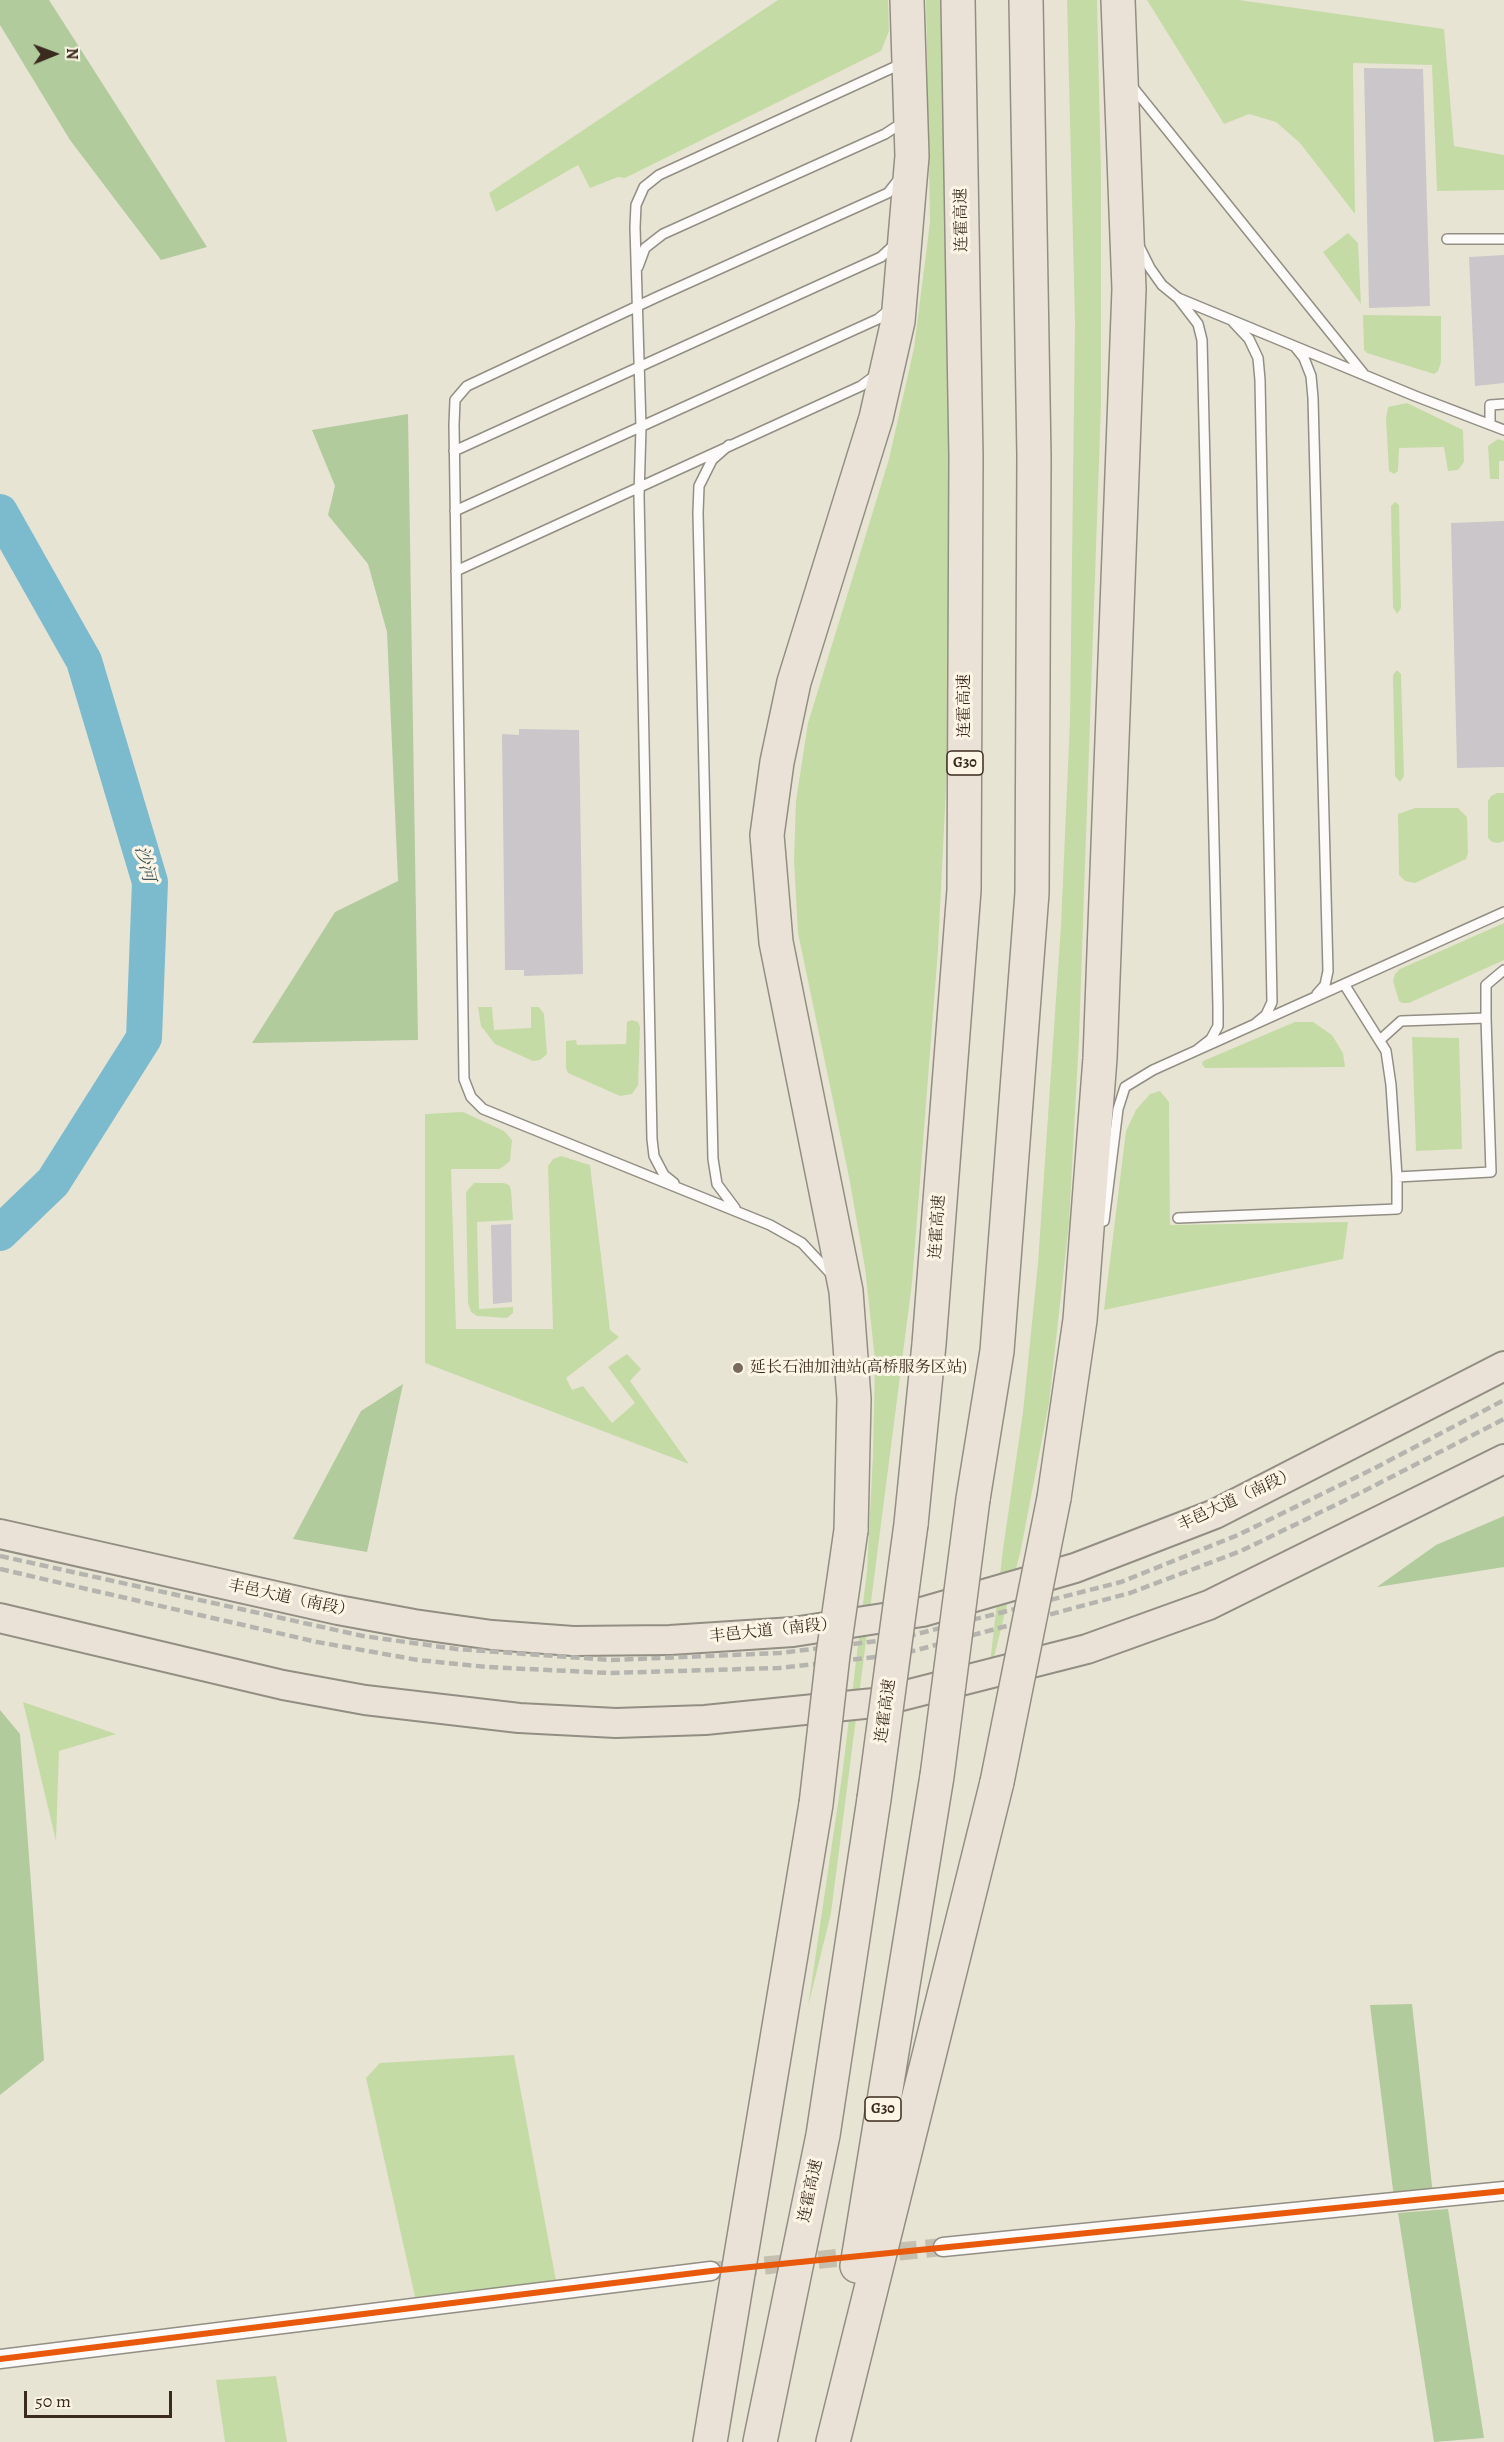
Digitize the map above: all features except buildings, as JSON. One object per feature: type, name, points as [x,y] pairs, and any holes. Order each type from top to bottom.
[{"type":"highway","points":[[710,2442],[816,1804],[833,1655],[851,1530],[854,1399],[846,1291],[776,942],[767,835],[777,762],[794,682],[876,418],[892,355],[901,290],[912,156],[907,0]]},
{"type":"highway","name":"连霍高速","points":[[760,2442],[823,2135],[874,1799],[911,1524],[929,1344],[964,890],[966,457],[958,0]]},
{"type":"highway","name":"G30","points":[[827,2442],[937,1776],[973,1499],[997,1351],[1032,893],[1034,456],[1026,0]]},
{"type":"highway","points":[[833,2442],[997,1782],[1054,1498],[1080,1320],[1100,1058],[1129,288],[1118,0]]},
{"type":"main road","name":"丰邑大道（南段）","points":[[0,1534],[338,1610],[492,1635],[573,1641],[670,1640],[793,1632],[922,1612],[1075,1568],[1215,1514],[1504,1366]]},
{"type":"main road","points":[[0,1618],[283,1685],[365,1700],[519,1718],[616,1723],[705,1720],[874,1703],[1087,1649],[1209,1605],[1504,1459]]},
{"type":"street","points":[[943,2247],[1504,2191]]},
{"type":"street","points":[[0,2359],[711,2271]]},
{"type":"lane","points":[[679,1188],[664,1174],[654,1156],[652,1139],[639,486],[641,427],[634,227],[636,205],[644,187],[659,175],[909,60]]},
{"type":"lane","points":[[1121,73],[1364,375]]},
{"type":"lane","points":[[636,273],[645,248],[663,234],[885,134],[905,120],[910,98]]},
{"type":"lane","points":[[848,1315],[837,1281],[802,1243],[736,1209],[483,1109],[471,1097],[464,1079],[455,400],[467,386],[888,193],[903,174],[912,156]]},
{"type":"lane","points":[[1126,209],[1138,244],[1150,268],[1162,285],[1178,298],[1198,324],[1202,340],[1218,1026],[1212,1039],[1197,1050]]},
{"type":"lane","points":[[454,451],[881,257],[900,240],[907,226]]},
{"type":"lane","points":[[1447,239],[1504,239]]},
{"type":"lane","points":[[455,511],[878,319],[895,306],[901,290]]},
{"type":"lane","points":[[1178,298],[1296,348],[1504,430]]},
{"type":"lane","points":[[1233,322],[1249,339],[1258,358],[1260,380],[1272,1002],[1266,1015],[1255,1024]]},
{"type":"lane","points":[[1296,348],[1305,358],[1311,376],[1313,398],[1328,972],[1325,985],[1313,998]]},
{"type":"lane","points":[[456,572],[861,386],[881,371],[892,355]]},
{"type":"lane","points":[[1490,424],[1490,405],[1504,404]]},
{"type":"lane","points":[[729,445],[712,460],[699,486],[698,513],[713,1159],[717,1184],[736,1209]]},
{"type":"lane","points":[[1102,1231],[1118,1109],[1125,1087],[1153,1070],[1504,912]]},
{"type":"lane","points":[[1397,1177],[1491,1172],[1486,985],[1504,970]]},
{"type":"lane","points":[[1178,1218],[1397,1209],[1391,1085],[1386,1051],[1344,984]]},
{"type":"lane","points":[[1380,1040],[1401,1021],[1486,1018]]},
{"type":"lane","points":[[1074,1364],[1087,1330],[1092,1297]]},
{"type":"green space","points":[[0,0],[49,0],[207,247],[161,260],[70,140],[0,25]]},
{"type":"green space","points":[[778,0],[888,0],[889,31],[881,51],[625,178],[618,177],[590,188],[578,165],[496,212],[489,193]]},
{"type":"green space","points":[[926,0],[946,0],[953,168],[949,727],[938,950],[912,1283],[831,1913],[808,2007],[842,1776],[867,1571],[875,1360],[865,1268],[849,1177],[798,933],[794,859],[796,801],[808,723],[889,459],[914,348],[930,222]]},
{"type":"green space","points":[[1067,0],[1097,0],[1101,174],[1101,404],[1079,1038],[1069,1223],[1049,1403],[1021,1549],[988,1681],[1003,1549],[1023,1412],[1038,1263],[1061,925],[1070,720],[1075,322]]},
{"type":"green space","points":[[1147,0],[1239,0],[1444,29],[1454,146],[1504,155],[1504,190],[1437,191],[1432,65],[1353,63],[1355,214],[1300,143],[1276,122],[1249,114],[1224,124]]},
{"type":"green space","points":[[1348,233],[1358,243],[1361,304],[1323,252]]},
{"type":"green space","points":[[1363,315],[1441,316],[1441,362],[1438,371],[1434,374],[1367,353],[1364,350]]},
{"type":"green space","points":[[1407,403],[1463,430],[1464,462],[1458,470],[1448,471],[1444,447],[1399,448],[1398,471],[1394,474],[1389,471],[1386,419],[1388,407]]},
{"type":"green space","points":[[408,414],[418,1040],[252,1043],[335,912],[398,881],[387,632],[368,564],[328,515],[335,486],[312,430]]},
{"type":"green space","points":[[1498,439],[1504,441],[1504,461],[1499,461],[1499,479],[1490,479],[1488,446]]},
{"type":"green space","points":[[1395,502],[1399,505],[1401,608],[1397,614],[1393,607],[1391,506]]},
{"type":"green space","points":[[1397,670],[1401,674],[1404,776],[1400,782],[1395,776],[1393,675]]},
{"type":"green space","points":[[1497,793],[1504,793],[1504,841],[1498,843],[1488,838],[1488,801]]},
{"type":"green space","points":[[1415,808],[1458,808],[1467,817],[1468,853],[1466,859],[1415,883],[1405,881],[1399,875],[1398,814]]},
{"type":"green space","points":[[1504,923],[1504,960],[1409,1003],[1399,1001],[1393,981],[1400,969]]},
{"type":"green space","points":[[478,1007],[492,1007],[494,1030],[531,1028],[531,1007],[539,1007],[544,1014],[547,1054],[540,1060],[533,1061],[495,1044],[481,1026]]},
{"type":"green space","points":[[632,1020],[638,1022],[640,1027],[638,1085],[632,1094],[620,1096],[568,1073],[566,1041],[576,1040],[577,1045],[626,1044],[627,1022]]},
{"type":"green space","points":[[1295,1022],[1313,1022],[1332,1035],[1343,1053],[1345,1067],[1205,1068],[1202,1064],[1203,1061]]},
{"type":"green space","points":[[1412,1037],[1459,1038],[1462,1149],[1416,1151]]},
{"type":"green space","points":[[1160,1091],[1169,1102],[1170,1225],[1348,1222],[1343,1259],[1104,1310],[1126,1131],[1136,1110],[1150,1094]]},
{"type":"green space","points":[[463,1112],[504,1131],[512,1140],[510,1161],[499,1169],[451,1169],[456,1329],[553,1329],[548,1166],[553,1159],[561,1156],[590,1165],[610,1330],[619,1337],[566,1378],[572,1390],[583,1386],[612,1423],[635,1403],[608,1367],[627,1354],[641,1369],[630,1381],[689,1464],[425,1363],[425,1114]]},
{"type":"green space","points":[[474,1183],[504,1183],[509,1185],[511,1190],[513,1220],[477,1222],[479,1309],[513,1307],[513,1313],[507,1318],[477,1316],[471,1312],[468,1303],[466,1192]]},
{"type":"green space","points":[[403,1384],[367,1552],[293,1539],[361,1411]]},
{"type":"green space","points":[[1504,1516],[1504,1567],[1377,1587],[1436,1545]]},
{"type":"green space","points":[[23,1702],[116,1734],[59,1751],[56,1841]]},
{"type":"green space","points":[[0,1710],[20,1734],[44,2060],[0,2095]]},
{"type":"green space","points":[[1412,2004],[1433,2195],[1394,2198],[1370,2005]]},
{"type":"green space","points":[[514,2055],[557,2286],[416,2301],[366,2078],[380,2063]]},
{"type":"green space","points":[[1448,2209],[1484,2438],[1434,2442],[1398,2213]]},
{"type":"green space","points":[[276,2376],[287,2442],[225,2442],[216,2380]]},
{"type":"waterway","name":"沙河","points":[[0,512],[84,661],[150,882],[144,1038],[53,1182],[0,1233]]},
{"type":"tunnel","points":[[711,2271],[943,2247]]},
{"type":"railway","points":[[0,1556],[363,1636],[456,1649],[611,1660],[780,1653],[901,1638],[1121,1582],[1238,1535],[1375,1468],[1504,1400]]},
{"type":"railway","points":[[0,1569],[317,1642],[418,1660],[487,1667],[609,1673],[779,1668],[902,1654],[1130,1593],[1241,1551],[1504,1419]]},
{"type":"cycle path","points":[[0,2359],[711,2271],[1504,2191]]},
{"type":"place","name":"延长石油加油站(高桥服务区站)","points":[[738,1368]]}]
